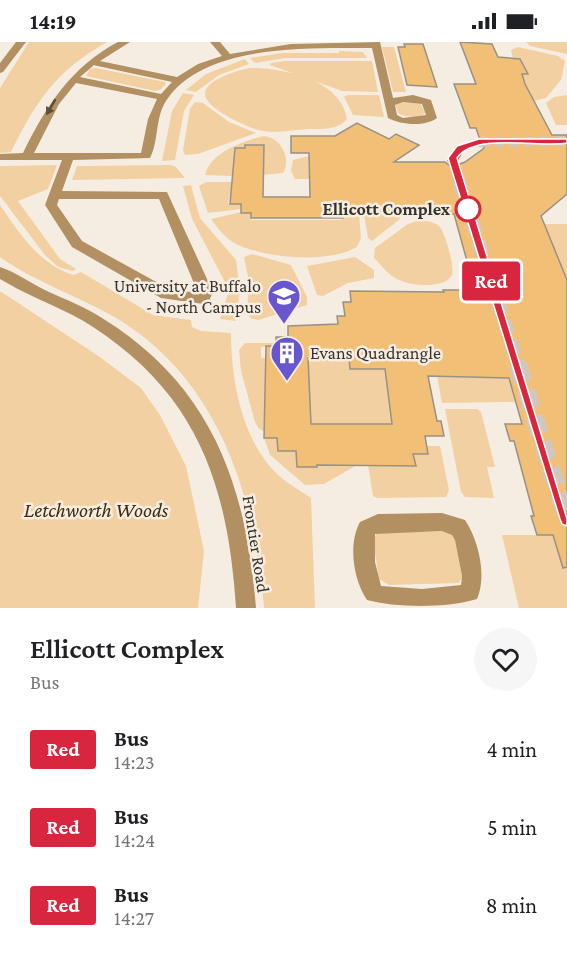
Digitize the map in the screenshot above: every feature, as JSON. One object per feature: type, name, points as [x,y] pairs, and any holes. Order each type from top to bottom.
[{"type":"street","points":[[0,70],[21,42]]},
{"type":"street","points":[[27,156],[50,108],[73,78],[91,62],[125,42]]},
{"type":"street","points":[[215,42],[227,56]]},
{"type":"street","points":[[0,157],[146,156],[162,97],[179,80],[199,67],[253,45],[375,44],[390,103]]},
{"type":"street","points":[[91,62],[179,80]]},
{"type":"street","points":[[73,78],[162,97]]},
{"type":"street","points":[[453,161],[460,148],[479,142]]},
{"type":"street","points":[[55,195],[163,195],[206,292],[204,299],[166,294],[77,244],[51,205],[69,156]]},
{"type":"street","name":"Frontier Road","points":[[0,272],[21,285],[96,321],[129,343],[167,377],[183,398],[215,454],[226,480],[236,518],[246,608]]},
{"type":"street","points":[[448,523],[462,531],[472,588],[461,598],[438,603],[397,603],[380,597],[368,583],[364,536],[372,524],[448,523]]},
{"type":"green space","points":[[29,42],[107,42],[74,64],[61,76],[29,117],[11,152],[0,153],[0,88]]},
{"type":"green space","points":[[526,42],[567,42],[567,54],[530,46]]},
{"type":"green space","points":[[382,47],[394,47],[406,92],[393,92]]},
{"type":"green space","points":[[518,47],[558,56],[565,61],[561,80],[546,98],[533,101],[519,74],[527,74],[521,59],[513,59],[511,50]]},
{"type":"green space","points":[[339,51],[363,52],[367,58],[285,58],[255,63],[250,58],[282,53],[339,53]]},
{"type":"green space","points":[[245,59],[249,64],[219,75],[196,92],[186,90],[206,74]]},
{"type":"green space","points":[[284,61],[372,61],[378,92],[342,91],[270,65]]},
{"type":"green space","points":[[96,68],[166,84],[160,90],[155,91],[86,76],[90,69]]},
{"type":"green space","points":[[250,68],[278,70],[309,78],[334,94],[342,105],[347,119],[344,123],[330,128],[264,131],[236,121],[212,106],[205,95],[206,90],[215,80]]},
{"type":"green space","points":[[183,93],[194,95],[184,111],[175,160],[162,161],[172,111]]},
{"type":"green space","points":[[379,95],[384,117],[353,115],[344,97]]},
{"type":"green space","points":[[567,95],[567,125],[556,125],[546,103],[554,97]]},
{"type":"green space","points":[[195,102],[203,103],[229,122],[256,133],[198,154],[185,155],[183,150],[190,109]]},
{"type":"green space","points":[[401,102],[421,104],[425,113],[416,117],[401,115],[396,105]]},
{"type":"green space","points":[[263,136],[280,144],[286,161],[283,173],[263,175],[264,149],[259,145],[246,145],[245,148],[234,149],[233,176],[205,175],[208,167],[220,154]]},
{"type":"green space","points":[[309,156],[310,179],[295,179],[291,171],[293,160]]},
{"type":"green space","points":[[57,165],[48,189],[18,201],[60,259],[76,269],[73,271],[58,267],[45,255],[0,196],[0,166]]},
{"type":"green space","points":[[171,165],[176,167],[185,178],[72,180],[77,166]]},
{"type":"green space","points":[[206,182],[232,182],[228,204],[241,204],[241,209],[208,213],[199,186]]},
{"type":"green space","points":[[191,185],[200,218],[236,260],[240,290],[236,321],[220,319],[229,290],[192,219],[183,186]]},
{"type":"green space","points":[[0,205],[32,247],[62,271],[74,275],[81,272],[153,315],[191,320],[192,327],[201,331],[231,333],[236,389],[247,426],[255,443],[264,459],[276,473],[311,498],[315,608],[264,608],[252,525],[241,485],[226,446],[207,410],[184,377],[155,347],[121,321],[29,275],[0,257]]},
{"type":"green space","points":[[342,211],[359,214],[361,238],[357,247],[330,256],[315,257],[281,256],[251,250],[230,240],[211,219],[241,212],[251,213],[251,220],[342,220]]},
{"type":"green space","points":[[399,212],[400,219],[372,241],[368,238],[364,214]]},
{"type":"green space","points":[[417,221],[434,223],[439,226],[444,235],[453,271],[452,275],[442,283],[419,285],[404,282],[392,276],[374,258],[375,248],[408,224]]},
{"type":"green space","points":[[544,224],[567,224],[567,280]]},
{"type":"green space","points":[[252,254],[291,265],[307,297],[307,305],[258,320],[250,318],[247,310],[249,282],[244,257]]},
{"type":"green space","points":[[355,257],[374,270],[374,278],[348,283],[323,296],[317,295],[307,266]]},
{"type":"green space","name":"Letchworth Woods","points":[[0,291],[100,357],[141,388],[160,415],[186,466],[204,551],[198,608],[0,608]]},
{"type":"green space","points":[[245,343],[276,343],[276,346],[261,347],[261,358],[266,358],[264,431],[259,429],[255,422],[241,371],[239,350]]},
{"type":"green space","points":[[476,355],[506,369],[516,402],[442,403],[437,376],[481,378]]},
{"type":"green space","points":[[308,358],[349,358],[350,369],[399,369],[392,424],[311,424]]},
{"type":"green space","points":[[445,409],[477,409],[481,412],[495,467],[487,467],[494,498],[465,497],[461,492]]},
{"type":"green space","points":[[264,438],[277,438],[278,451],[296,451],[297,467],[357,465],[324,484],[305,485],[270,455]]},
{"type":"green space","points":[[427,446],[440,446],[449,490],[446,497],[377,498],[373,496],[368,465],[415,466],[413,454],[428,454]]},
{"type":"green space","points":[[446,531],[455,537],[462,577],[459,583],[389,585],[379,579],[373,540],[377,533]]},
{"type":"green space","points":[[502,535],[553,535],[567,564],[567,608],[519,608]]},
{"type":"building","points":[[460,42],[492,44],[498,57],[520,59],[528,74],[522,74],[525,84],[552,135],[567,135],[567,194],[541,216],[567,280],[567,567],[563,568],[553,535],[537,535],[531,516],[534,516],[514,441],[510,441],[505,424],[522,424],[509,378],[428,376],[437,421],[441,421],[444,436],[425,436],[428,454],[413,454],[416,466],[317,465],[317,467],[297,467],[296,451],[278,451],[277,438],[264,438],[266,346],[276,346],[276,337],[288,337],[288,326],[338,324],[337,316],[345,316],[343,302],[351,302],[350,291],[475,290],[454,214],[368,212],[342,214],[343,218],[251,218],[251,213],[241,213],[241,204],[230,204],[235,148],[245,148],[245,145],[264,145],[263,197],[310,197],[309,153],[291,153],[291,136],[335,136],[357,123],[389,139],[396,134],[419,145],[394,162],[445,162],[449,165],[457,165],[483,149],[487,142],[479,137],[476,128],[470,128],[454,84],[476,84]],"holes":[[[308,358],[349,358],[350,369],[385,369],[392,424],[311,424]]]},
{"type":"building","points":[[404,44],[423,44],[437,87],[407,85],[398,47],[405,47]]},
{"type":"tunnel","points":[[479,142],[567,141]]},
{"type":"tunnel","points":[[453,161],[460,183]]},
{"type":"tunnel","points":[[459,181],[519,367]]},
{"type":"tunnel","points":[[518,365],[567,519]]},
{"type":"bus line","name":"Red","points":[[567,141],[479,142],[460,148],[455,152],[453,161],[567,519]]},
{"type":"place","name":"Ellicott Complex","points":[[468,209]]},
{"type":"place","name":"University at Buffalo - North Campus","points":[[284,325]]},
{"type":"place","name":"Evans Quadrangle","points":[[287,382]]}]
